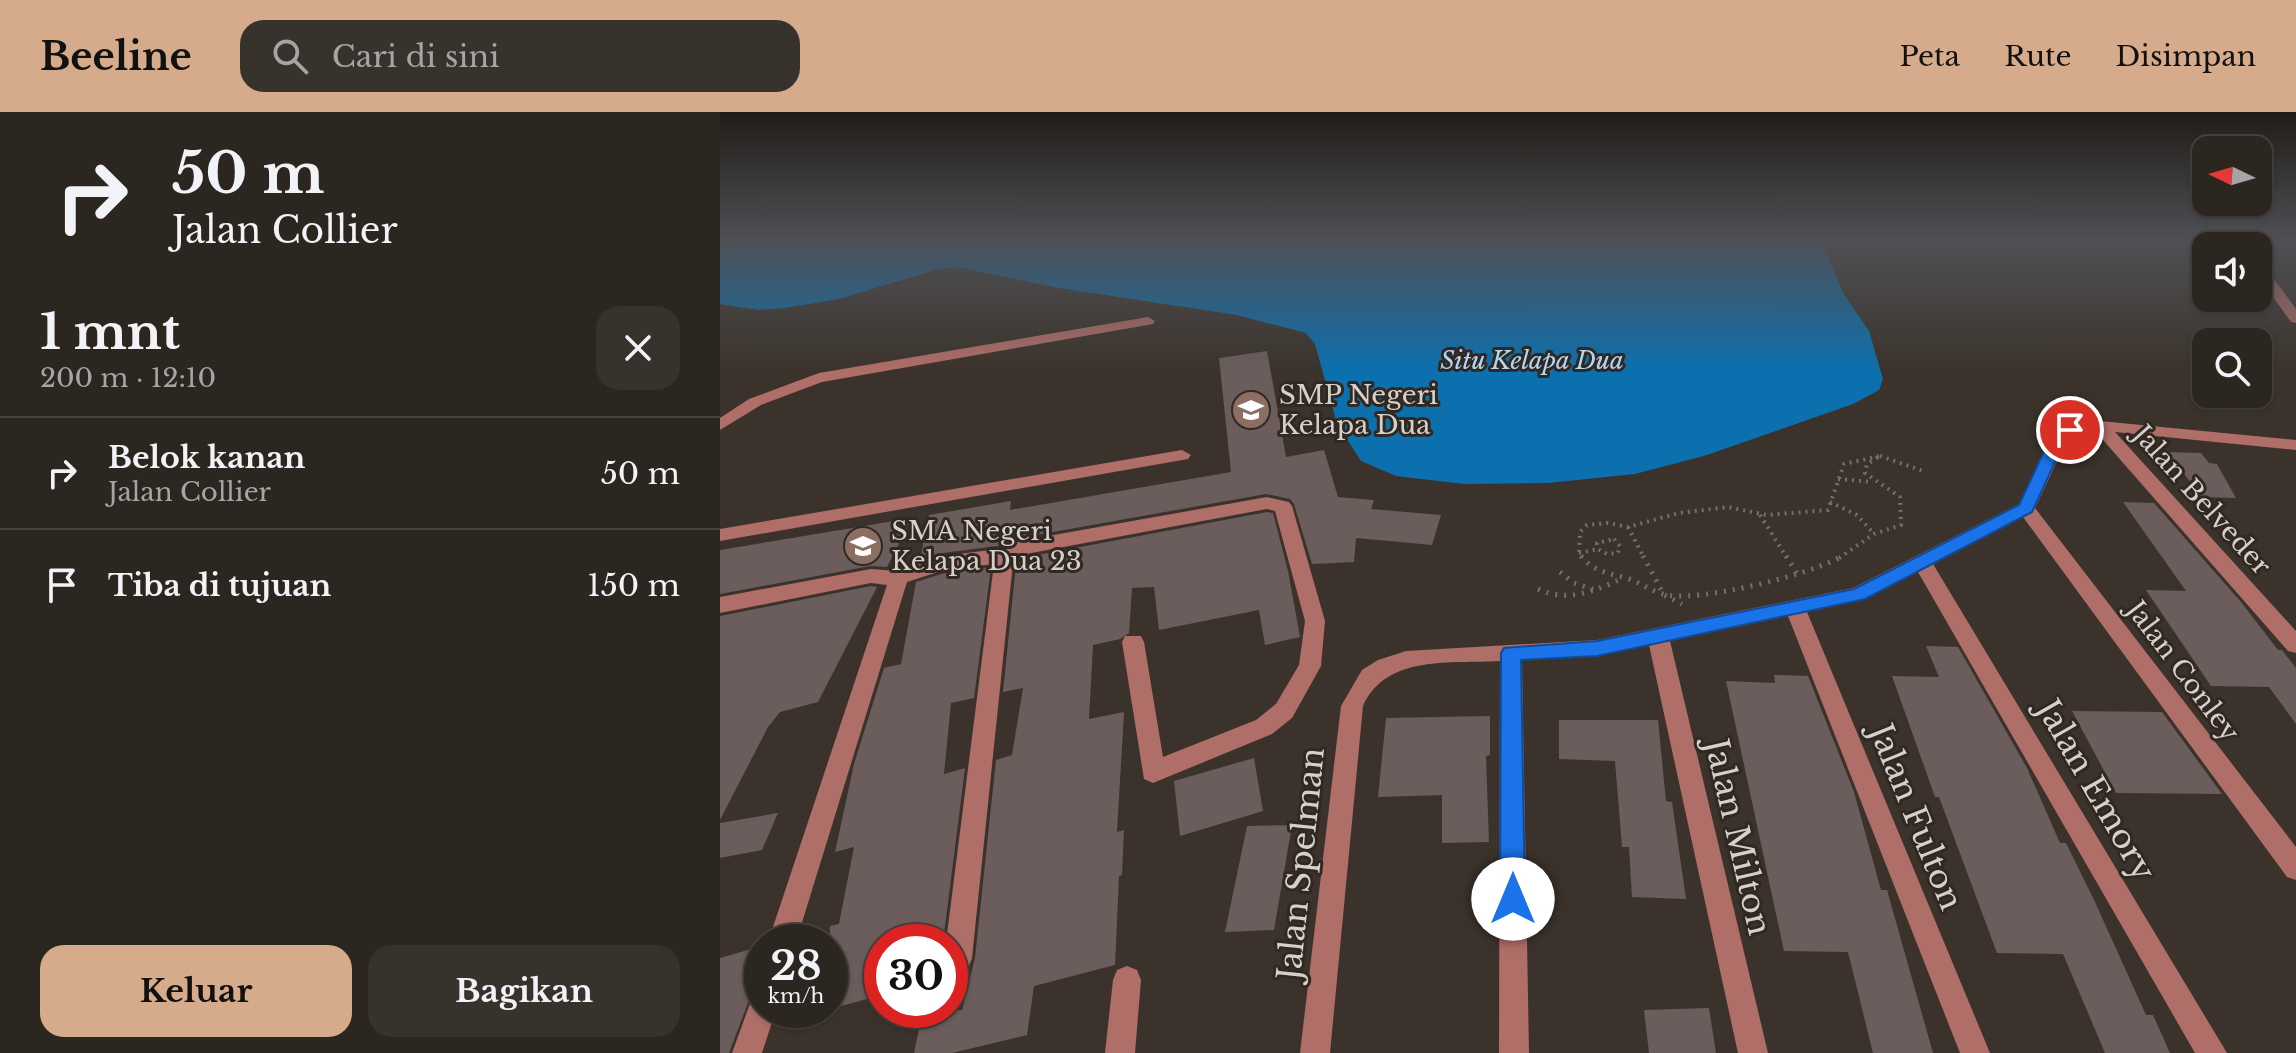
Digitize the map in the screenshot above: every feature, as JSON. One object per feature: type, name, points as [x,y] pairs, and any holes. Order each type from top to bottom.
[{"type":"street","points":[[2272,286],[2296,319]]},
{"type":"street","points":[[720,425],[755,402],[819,378],[1148,321]]},
{"type":"street","points":[[1514,1053],[1511,653],[1597,648],[1858,594],[2026,508],[2061,435],[2070,430],[2100,426],[2296,445]]},
{"type":"street","name":"Jalan Belveder","points":[[2100,426],[2296,645]]},
{"type":"street","points":[[720,535],[1182,455]]},
{"type":"street","points":[[720,605],[871,576],[896,578],[943,563],[1008,555],[1020,548],[1267,503],[1283,506],[1315,621],[1310,666],[1284,711],[1264,727],[1153,772],[1133,642]]},
{"type":"street","name":"Jalan Conley","points":[[2026,508],[2296,868]]},
{"type":"street","points":[[962,924],[1002,565],[1008,555]]},
{"type":"street","name":"Jalan Emory","points":[[1922,561],[2212,1053]]},
{"type":"street","points":[[788,924],[894,598],[898,583],[896,578]]},
{"type":"street","name":"Jalan Fulton","points":[[1795,607],[1975,1053]]},
{"type":"street","name":"Jalan Milton","points":[[1658,636],[1753,1053]]},
{"type":"street","name":"Jalan Spelman","points":[[1315,1053],[1352,706],[1361,684],[1374,671],[1392,662],[1419,657],[1511,653]]},
{"type":"street","points":[[1120,1053],[1127,980]]},
{"type":"street","points":[[747,1053],[755,1028]]},
{"type":"path","points":[[1718,623],[1664,595],[1589,567],[1579,553],[1580,532],[1587,525],[1608,523],[1628,527],[1679,513],[1728,507],[1759,514],[1795,515],[1828,510],[1844,464],[1880,456],[1926,472]]},
{"type":"path","points":[[1664,595],[1687,596],[1798,575],[1826,566],[1874,534],[1901,525],[1903,512],[1900,497],[1865,473],[1867,464],[1880,456]]},
{"type":"path","points":[[1838,479],[1874,482]]},
{"type":"path","points":[[1830,502],[1857,515],[1874,534]]},
{"type":"path","points":[[1759,514],[1798,575]]},
{"type":"path","points":[[1628,527],[1664,595]]},
{"type":"path","points":[[1579,553],[1598,549],[1607,554],[1618,553],[1620,546],[1614,539],[1603,539],[1597,543],[1598,549]]},
{"type":"path","points":[[1560,572],[1574,583],[1596,590]]},
{"type":"path","points":[[1538,589],[1547,595],[1573,597],[1622,579]]},
{"type":"water","name":"Situ Kelapa Dua","points":[[720,284],[889,284],[839,299],[785,308],[759,310],[720,304]]},
{"type":"water","name":"Situ Kelapa Dua","points":[[1039,284],[1839,284],[1869,331],[1883,379],[1879,390],[1853,404],[1707,455],[1635,474],[1548,483],[1464,484],[1396,476],[1361,461],[1337,424],[1315,344],[1306,333],[1237,315]]},
{"type":"building","points":[[1267,351],[1286,457],[1324,450],[1338,497],[1374,500],[1371,509],[1441,515],[1432,545],[1356,538],[1354,562],[1312,564],[1294,504],[1290,499],[1266,494],[1019,538],[1005,545],[943,553],[920,560],[929,515],[1011,501],[1010,510],[1231,472],[1219,358]]},
{"type":"building","points":[[2167,452],[2201,453],[2209,463],[2217,464],[2236,498],[2202,497]]},
{"type":"building","points":[[2123,502],[2154,503],[2241,602],[2278,650],[2282,650],[2296,668],[2296,724],[2269,687],[2211,686],[2146,590],[2186,591]]},
{"type":"building","points":[[1273,513],[1300,637],[1265,645],[1259,610],[1159,630],[1154,587],[1132,588],[1129,633],[1120,639],[1093,645],[1089,719],[1124,712],[1117,832],[1124,830],[1115,965],[1034,986],[1027,1035],[952,1053],[914,1053],[919,1028],[968,1028],[968,986],[975,958],[996,760],[1012,755],[1023,688],[1003,692],[1016,565],[1027,557]]},
{"type":"building","name":"SMA Negeri Kelapa Dua 23","points":[[912,518],[887,567],[870,566],[720,594],[720,550]]},
{"type":"building","points":[[991,567],[974,698],[951,703],[944,774],[965,768],[945,924],[864,924],[864,1000],[848,1004],[848,924],[839,924],[854,847],[835,852],[854,764],[884,668],[901,664],[916,582],[945,573]]},
{"type":"building","points":[[877,587],[818,702],[780,712],[768,727],[720,820],[720,616]]},
{"type":"building","points":[[1926,646],[1958,647],[2027,768],[2060,843],[2066,843],[2095,902],[2146,1015],[2153,1015],[2170,1053],[2105,1053],[2063,954],[1997,953],[1939,797],[1935,797],[1892,676],[1939,677]]},
{"type":"building","points":[[1774,675],[1808,676],[1854,792],[1881,890],[1887,890],[1933,1053],[1873,1053],[1848,952],[1784,951],[1726,681],[1775,683]]},
{"type":"building","points":[[2072,711],[2162,712],[2222,794],[2116,793]]},
{"type":"building","points":[[1490,716],[1490,755],[1486,756],[1489,842],[1442,843],[1442,795],[1378,797],[1386,718]]},
{"type":"building","points":[[1559,720],[1658,720],[1666,801],[1672,802],[1686,899],[1632,897],[1629,847],[1622,847],[1615,761],[1559,759]]},
{"type":"building","points":[[1254,758],[1263,811],[1180,836],[1174,781]]},
{"type":"building","points":[[778,813],[762,850],[720,858],[720,823]]},
{"type":"building","points":[[1292,825],[1274,930],[1225,932],[1247,826]]},
{"type":"building","points":[[744,951],[744,1013],[729,1053],[720,1053],[720,958]]},
{"type":"building","points":[[1709,1008],[1716,1053],[1649,1053],[1644,1010]]},
{"type":"place","name":"SMP Negeri Kelapa Dua","points":[[1251,410]]},
{"type":"place","name":"SMA Negeri Kelapa Dua 23","points":[[863,546]]},
{"type":"route","points":[[1513,899],[1511,653],[1597,648],[1858,594],[2026,508],[2054,447],[2061,435],[2070,430]]}]
